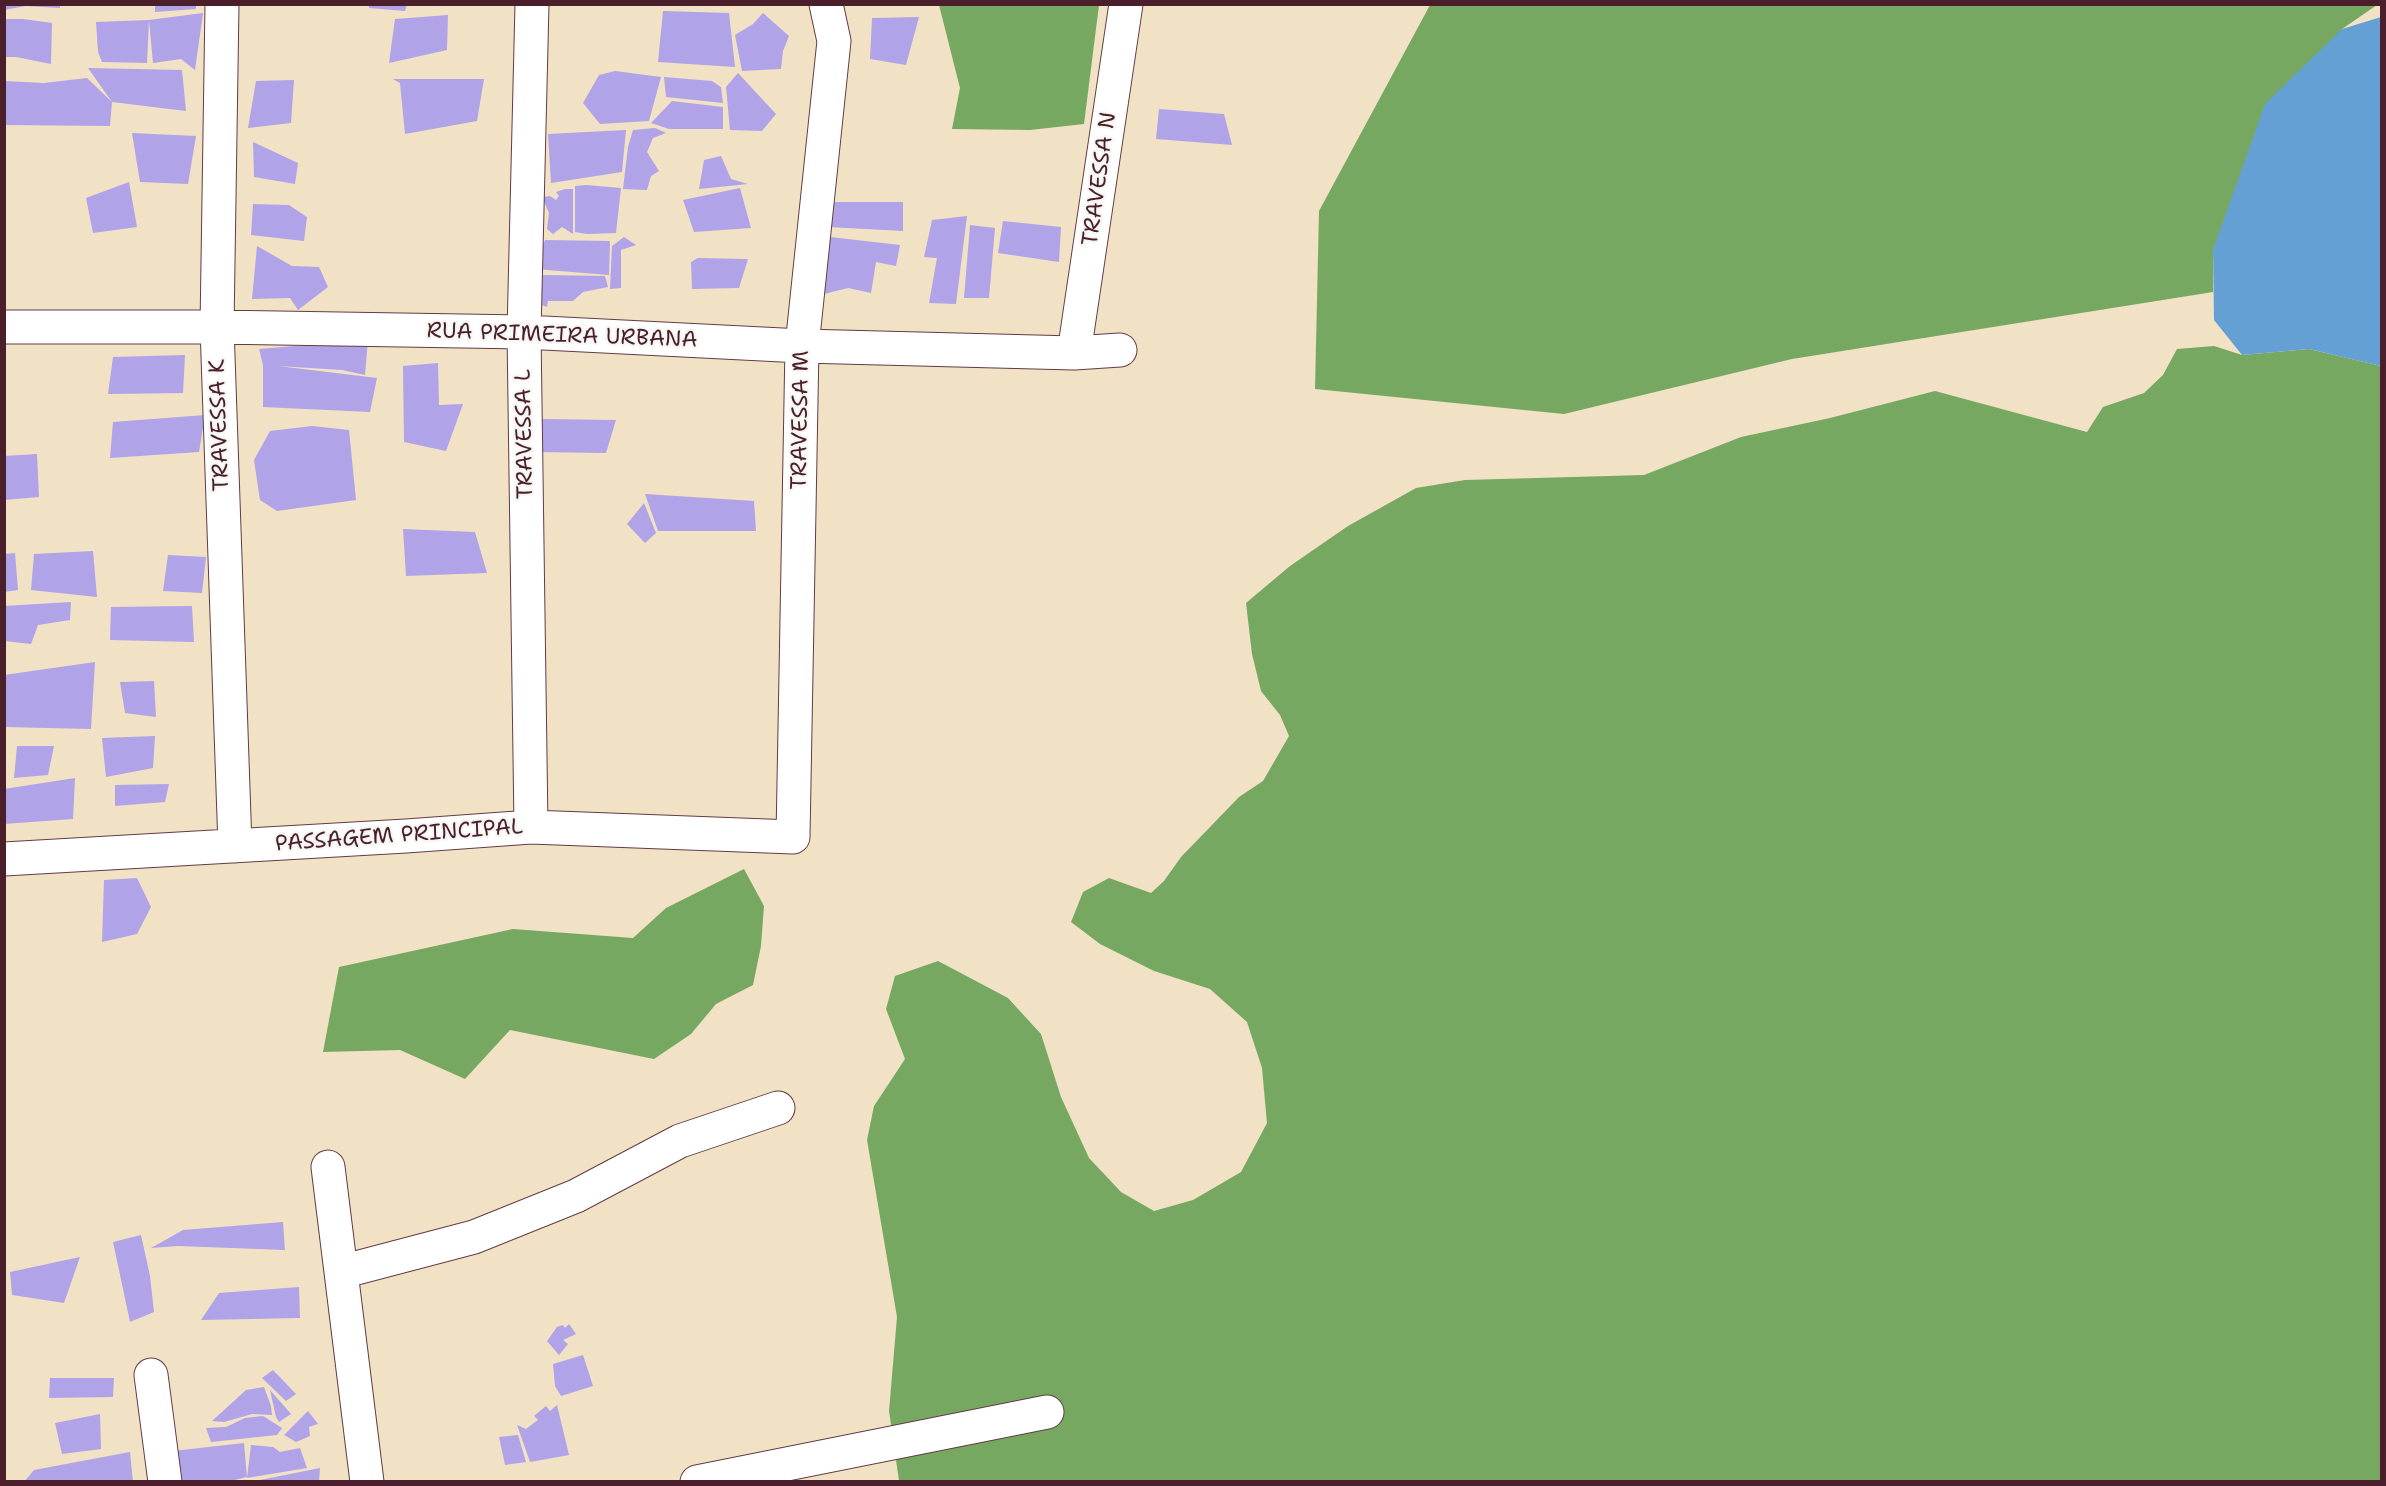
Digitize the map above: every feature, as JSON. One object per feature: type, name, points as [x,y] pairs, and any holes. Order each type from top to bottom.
[{"type":"street","name":"TRAVESSA K","points":[[222,4],[217,327],[235,846]]},
{"type":"street","name":"TRAVESSA L","points":[[531,827],[524,332],[532,4]]},
{"type":"street","name":"TRAVESSA M","points":[[794,837],[802,346],[834,41],[826,4]]},
{"type":"street","name":"TRAVESSA N","points":[[1074,352],[1126,4]]},
{"type":"street","name":"RUA PRIMEIRA URBANA","points":[[4,327],[217,327],[524,332],[802,346],[1074,352],[1120,350]]},
{"type":"street","name":"PASSAGEM PRINCIPAL","points":[[4,859],[531,827],[794,837]]},
{"type":"street","points":[[341,1272],[474,1237],[576,1196],[680,1141],[778,1108]]},
{"type":"street","points":[[328,1167],[367,1482]]},
{"type":"street","points":[[151,1375],[165,1482]]},
{"type":"street","points":[[697,1482],[1047,1412]]},
{"type":"green space","points":[[939,5],[1099,5],[1084,124],[1030,130],[952,129],[960,88]]},
{"type":"green space","points":[[1430,5],[2377,5],[2342,29],[2213,250],[2213,292],[1792,359],[1564,414],[1315,389],[1319,211]]},
{"type":"green space","points":[[2214,346],[2242,355],[2309,349],[2381,366],[2381,1481],[899,1481],[889,1411],[897,1317],[867,1140],[874,1106],[905,1059],[886,1009],[895,976],[938,961],[1008,998],[1041,1034],[1061,1097],[1089,1158],[1121,1192],[1154,1211],[1193,1200],[1241,1172],[1267,1123],[1262,1068],[1247,1022],[1210,989],[1154,971],[1100,944],[1071,922],[1083,892],[1109,878],[1151,893],[1164,881],[1181,857],[1239,797],[1263,781],[1289,736],[1280,715],[1261,691],[1252,654],[1246,603],[1290,566],[1348,526],[1416,488],[1465,480],[1644,475],[1741,437],[1830,418],[1935,391],[2087,432],[2103,407],[2144,393],[2163,375],[2177,349]]},
{"type":"green space","points":[[744,869],[764,906],[761,946],[753,985],[716,1004],[691,1034],[654,1059],[510,1030],[465,1079],[400,1050],[323,1052],[339,967],[513,929],[633,938],[666,908]]},
{"type":"water","points":[[2381,17],[2381,366],[2309,349],[2242,355],[2214,320],[2213,250],[2265,104],[2342,29]]},
{"type":"building","points":[[4,4],[60,4],[60,8],[26,6],[4,10]]},
{"type":"building","points":[[155,4],[196,4],[196,9],[155,12]]},
{"type":"building","points":[[369,4],[407,4],[405,11],[369,8]]},
{"type":"building","points":[[663,11],[729,13],[735,67],[658,62]]},
{"type":"building","points":[[203,13],[195,70],[181,59],[153,63],[149,20]]},
{"type":"building","points":[[763,13],[789,36],[783,51],[781,69],[742,71],[735,35],[753,24]]},
{"type":"building","points":[[448,15],[447,50],[389,63],[395,19]]},
{"type":"building","points":[[919,17],[906,65],[870,59],[872,18]]},
{"type":"building","points":[[5,19],[52,23],[51,64],[5,57]]},
{"type":"building","points":[[149,20],[147,63],[102,62],[98,52],[96,22]]},
{"type":"building","points":[[88,68],[182,70],[186,111],[112,102]]},
{"type":"building","points":[[615,71],[661,77],[649,121],[600,124],[583,103],[599,75]]},
{"type":"building","points":[[738,73],[776,114],[762,131],[730,130],[726,87]]},
{"type":"building","points":[[664,77],[712,81],[721,87],[723,103],[666,97]]},
{"type":"building","points":[[87,78],[112,102],[110,126],[4,125],[4,81],[44,83]]},
{"type":"building","points":[[393,79],[484,79],[477,121],[405,134],[400,83]]},
{"type":"building","points":[[294,80],[291,123],[248,128],[256,81]]},
{"type":"building","points":[[672,101],[723,107],[723,129],[669,129],[651,123]]},
{"type":"building","points":[[1159,109],[1224,114],[1232,145],[1156,139]]},
{"type":"building","points":[[655,128],[666,133],[653,138],[647,152],[659,171],[651,176],[647,190],[623,189],[628,147],[633,130]]},
{"type":"building","points":[[626,130],[622,172],[551,183],[548,134]]},
{"type":"building","points":[[132,133],[196,136],[188,184],[140,182]]},
{"type":"building","points":[[253,142],[298,163],[295,184],[254,177]]},
{"type":"building","points":[[721,156],[731,179],[748,184],[699,189],[704,160]]},
{"type":"building","points":[[129,182],[137,227],[93,233],[86,198]]},
{"type":"building","points":[[575,186],[621,188],[616,233],[575,232]]},
{"type":"building","points":[[740,188],[751,228],[694,232],[683,200]]},
{"type":"building","points":[[573,189],[573,234],[562,227],[553,234],[547,229],[549,213],[542,197],[550,196],[556,200],[559,196],[556,192]]},
{"type":"building","points":[[828,202],[903,202],[903,231],[828,227]]},
{"type":"building","points":[[253,204],[289,205],[307,217],[304,241],[251,235]]},
{"type":"building","points":[[967,216],[956,304],[929,303],[937,258],[924,257],[932,220]]},
{"type":"building","points":[[1003,221],[1061,227],[1059,262],[998,253]]},
{"type":"building","points":[[970,225],[995,228],[989,298],[964,298]]},
{"type":"building","points":[[624,237],[636,245],[621,250],[621,288],[610,289],[612,246]]},
{"type":"building","points":[[830,237],[900,245],[896,266],[876,262],[871,293],[848,288],[824,294]]},
{"type":"building","points":[[545,240],[610,241],[609,275],[535,269]]},
{"type":"building","points":[[257,246],[292,266],[319,267],[328,287],[298,310],[290,298],[252,299]]},
{"type":"building","points":[[698,258],[748,259],[739,288],[692,289],[691,262]]},
{"type":"building","points":[[543,275],[605,276],[608,287],[583,292],[573,301],[548,301],[547,307],[539,304]]},
{"type":"building","points":[[368,340],[365,375],[342,370],[278,366],[377,378],[370,412],[263,407],[263,365],[259,349]]},
{"type":"building","points":[[185,355],[183,393],[108,394],[113,357]]},
{"type":"building","points":[[438,363],[439,405],[463,404],[446,451],[404,442],[403,366]]},
{"type":"building","points":[[205,415],[199,452],[110,458],[113,422]]},
{"type":"building","points":[[541,419],[616,420],[606,453],[535,452]]},
{"type":"building","points":[[312,426],[349,430],[356,500],[277,511],[260,500],[254,460],[270,431]]},
{"type":"building","points":[[37,454],[39,497],[4,500],[4,456]]},
{"type":"building","points":[[645,494],[754,501],[756,531],[658,531]]},
{"type":"building","points":[[644,503],[656,533],[645,543],[627,524]]},
{"type":"building","points":[[403,529],[475,532],[487,573],[406,576]]},
{"type":"building","points":[[93,551],[97,597],[31,590],[34,554]]},
{"type":"building","points":[[15,553],[18,590],[4,592],[4,554]]},
{"type":"building","points":[[168,555],[206,557],[202,593],[163,591]]},
{"type":"building","points":[[71,602],[70,620],[38,625],[31,644],[4,641],[4,606]]},
{"type":"building","points":[[192,606],[194,642],[110,640],[111,607]]},
{"type":"building","points":[[95,662],[91,729],[4,727],[4,675]]},
{"type":"building","points":[[154,681],[156,717],[125,713],[120,682]]},
{"type":"building","points":[[155,736],[153,768],[106,777],[102,738]]},
{"type":"building","points":[[17,746],[54,746],[48,775],[14,778]]},
{"type":"building","points":[[75,778],[73,819],[4,824],[4,789]]},
{"type":"building","points":[[169,784],[165,802],[115,806],[115,785]]},
{"type":"building","points":[[137,878],[151,907],[137,934],[102,942],[104,880]]},
{"type":"building","points":[[283,1222],[285,1250],[178,1246],[151,1248],[183,1230]]},
{"type":"building","points":[[141,1235],[150,1276],[154,1312],[130,1322],[113,1242]]},
{"type":"building","points":[[80,1257],[64,1303],[12,1295],[10,1272]]},
{"type":"building","points":[[299,1287],[300,1318],[201,1320],[219,1293]]},
{"type":"building","points":[[569,1324],[576,1334],[563,1340],[568,1344],[559,1355],[547,1341],[557,1327],[563,1325],[565,1328]]},
{"type":"building","points":[[583,1355],[593,1386],[561,1396],[555,1386],[553,1364]]},
{"type":"building","points":[[273,1370],[296,1394],[286,1401],[262,1378]]},
{"type":"building","points":[[50,1378],[114,1378],[113,1397],[49,1398]]},
{"type":"building","points":[[264,1387],[272,1415],[252,1414],[224,1422],[212,1421],[246,1390]]},
{"type":"building","points":[[270,1390],[291,1414],[279,1422],[276,1417]]},
{"type":"building","points":[[557,1405],[569,1455],[530,1462],[517,1425],[526,1429],[538,1420],[534,1416],[546,1406],[550,1411]]},
{"type":"building","points":[[308,1411],[318,1424],[309,1427],[310,1436],[296,1442],[284,1435]]},
{"type":"building","points":[[100,1414],[101,1449],[62,1454],[55,1423]]},
{"type":"building","points":[[263,1416],[282,1428],[277,1435],[211,1442],[206,1428],[226,1427],[245,1418]]},
{"type":"building","points":[[518,1435],[526,1462],[505,1465],[499,1437]]},
{"type":"building","points":[[244,1443],[247,1477],[226,1482],[166,1482],[164,1452]]},
{"type":"building","points":[[251,1445],[273,1447],[280,1452],[300,1448],[307,1468],[247,1478]]},
{"type":"building","points":[[130,1452],[133,1482],[24,1482],[34,1470]]},
{"type":"building","points":[[320,1468],[319,1482],[260,1482],[260,1480]]}]
